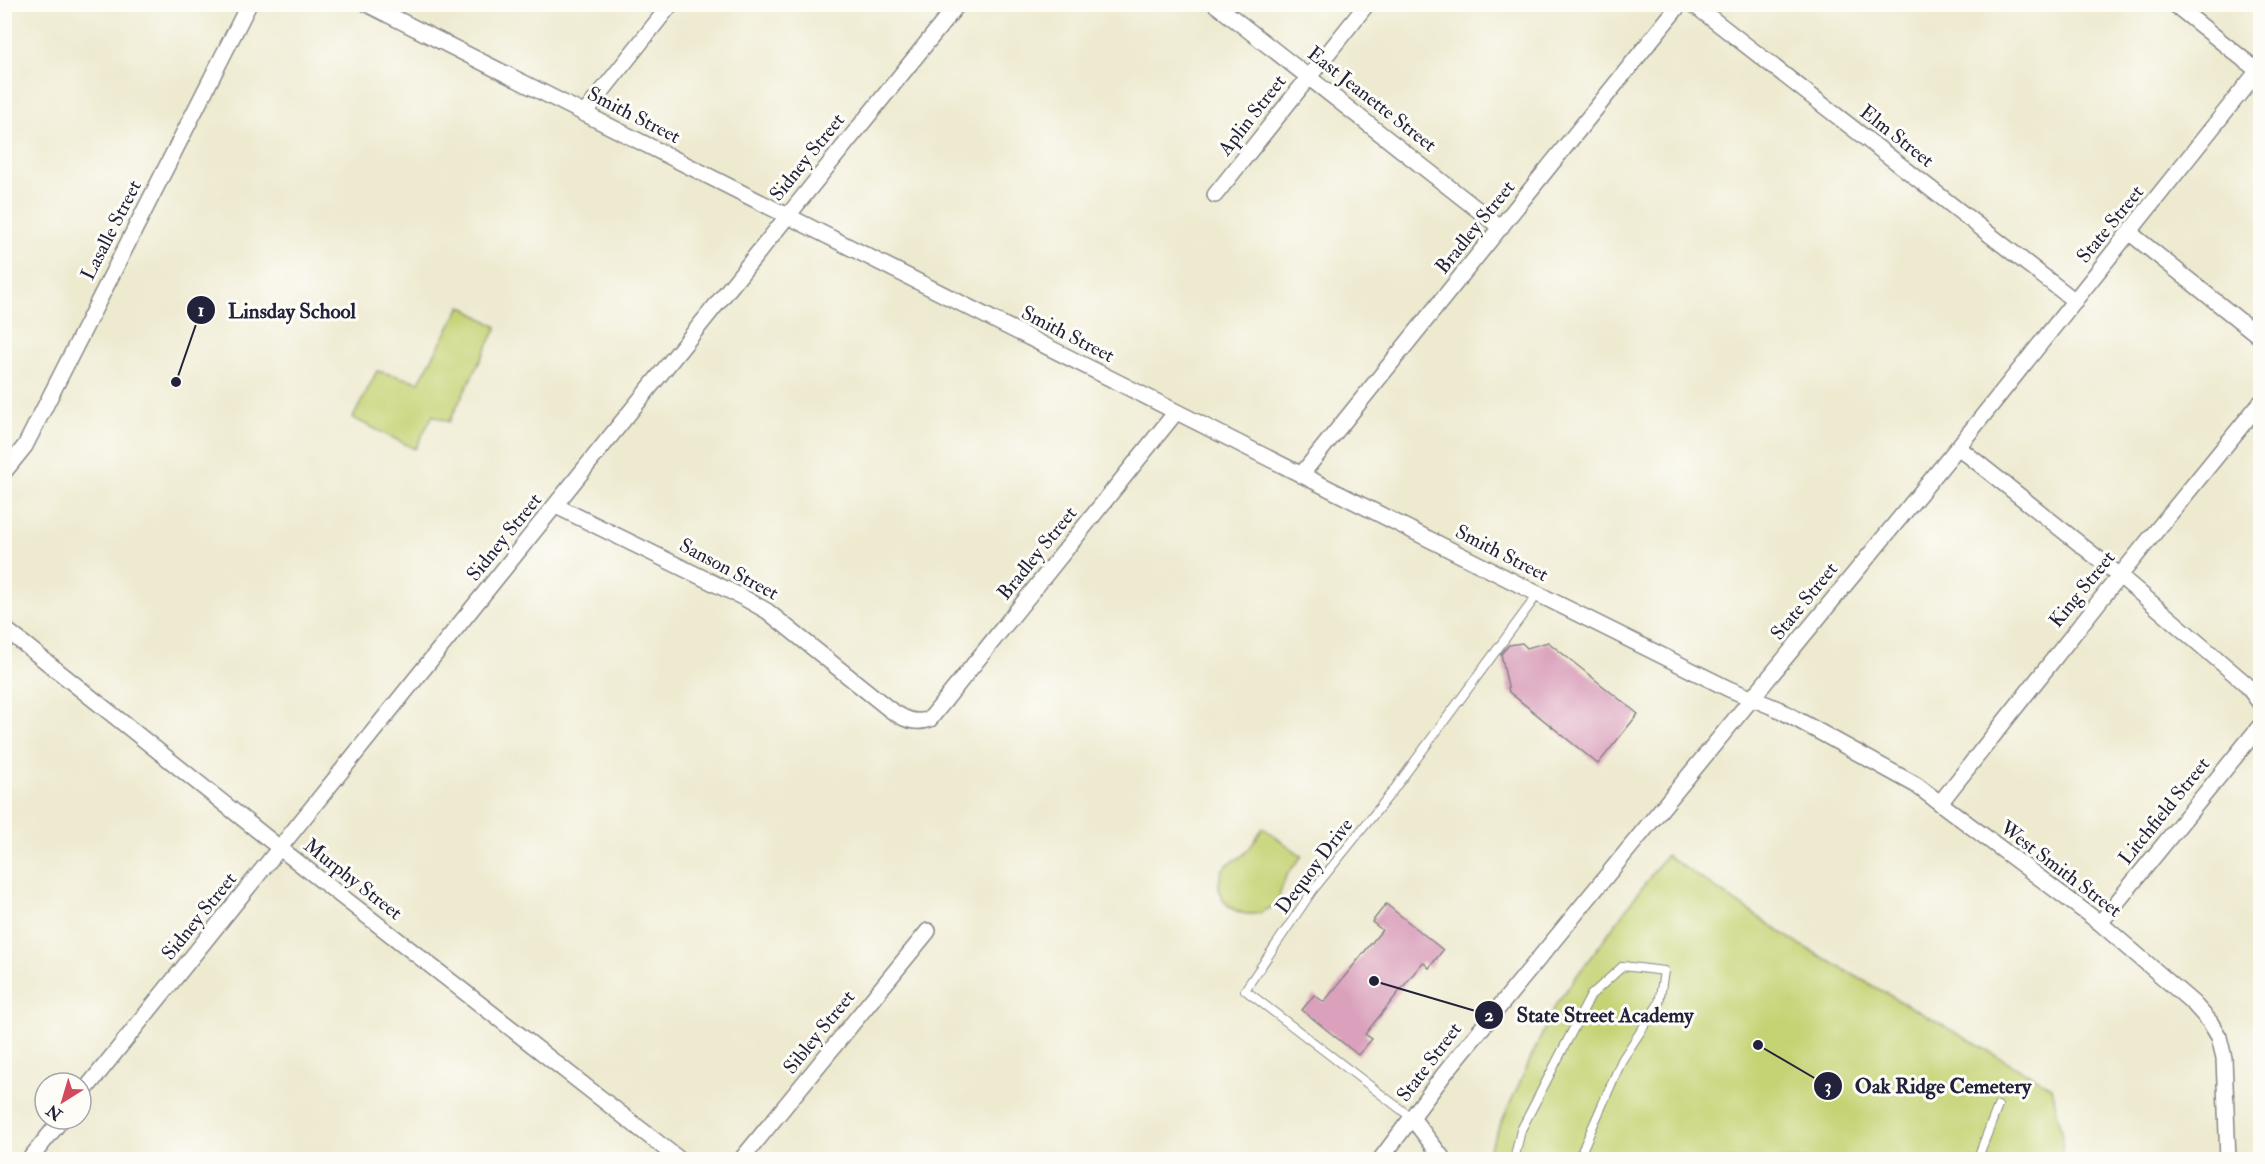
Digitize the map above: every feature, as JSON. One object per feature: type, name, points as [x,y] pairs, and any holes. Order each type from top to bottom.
[{"type":"street","name":"Lasalle Street","points":[[4,472],[25,446],[249,4]]},
{"type":"street","name":"Smith Street","points":[[367,4],[395,10],[584,114],[1301,476],[1751,699]]},
{"type":"street","points":[[584,114],[671,4]]},
{"type":"street","name":"Sidney Street","points":[[93,1080],[958,4]]},
{"type":"street","name":"East Jeanette Street","points":[[1215,4],[1501,228]]},
{"type":"street","name":"Aplin Street","points":[[1215,195],[1367,4]]},
{"type":"street","name":"Bradley Street","points":[[1301,476],[1680,4]]},
{"type":"street","name":"Elm Street","points":[[1693,4],[2075,301]]},
{"type":"street","points":[[2174,4],[2259,70]]},
{"type":"street","name":"State Street","points":[[1380,1160],[1452,1064],[1958,447],[2259,70]]},
{"type":"street","points":[[2130,233],[2260,338]]},
{"type":"street","name":"King Street","points":[[1940,803],[2260,404]]},
{"type":"street","name":"Bradley Street","points":[[930,719],[1176,412]]},
{"type":"street","points":[[1958,447],[2120,576],[2245,683],[2260,703]]},
{"type":"street","name":"Sanson Street","points":[[556,506],[767,611],[889,710],[902,718],[921,722],[930,719]]},
{"type":"street","name":"Murphy Street","points":[[4,628],[281,849],[680,1160]]},
{"type":"street","name":"West Smith Street","points":[[1751,699],[1778,709],[1916,785],[2100,923],[2193,1003],[2210,1022],[2219,1037],[2224,1058],[2228,1160]]},
{"type":"street","name":"Litchfield Street","points":[[2100,923],[2260,726]]},
{"type":"street","name":"Sibley Street","points":[[741,1160],[928,931]]},
{"type":"street","points":[[1412,1118],[1444,1160]]},
{"type":"street","points":[[29,1160],[52,1131]]},
{"type":"lane","name":"Dequoy Drive","points":[[1412,1118],[1245,990],[1313,890],[1405,774],[1538,594]]},
{"type":"lane","points":[[1516,1160],[1521,1130],[1591,994],[1623,966],[1664,971],[1659,1003],[1622,1060],[1578,1160]]},
{"type":"lane","points":[[1977,1160],[1998,1106]]},
{"type":"green space","points":[[461,306],[497,327],[449,422],[433,415],[415,449],[353,418],[377,371],[419,382]]},
{"type":"green space","points":[[1263,828],[1302,856],[1286,876],[1276,905],[1254,914],[1237,911],[1221,896],[1219,888],[1222,871],[1229,863],[1247,851]]},
{"type":"green space","points":[[1666,855],[1797,943],[2052,1087],[2064,1147],[2060,1160],[1484,1160],[1556,1004]]},
{"type":"building","points":[[1548,642],[1638,714],[1598,764],[1509,692],[1501,654],[1509,645],[1522,643],[1527,648]]},
{"type":"building","points":[[1386,904],[1443,950],[1429,968],[1423,962],[1365,1034],[1372,1039],[1358,1055],[1302,1010],[1314,995],[1324,1002],[1382,930],[1372,922]]},
{"type":"place","name":"Linsday School","points":[[176,382]]},
{"type":"place","name":"State Street Academy","points":[[1374,981]]},
{"type":"place","name":"Oak Ridge Cemetery","points":[[1758,1045]]}]
